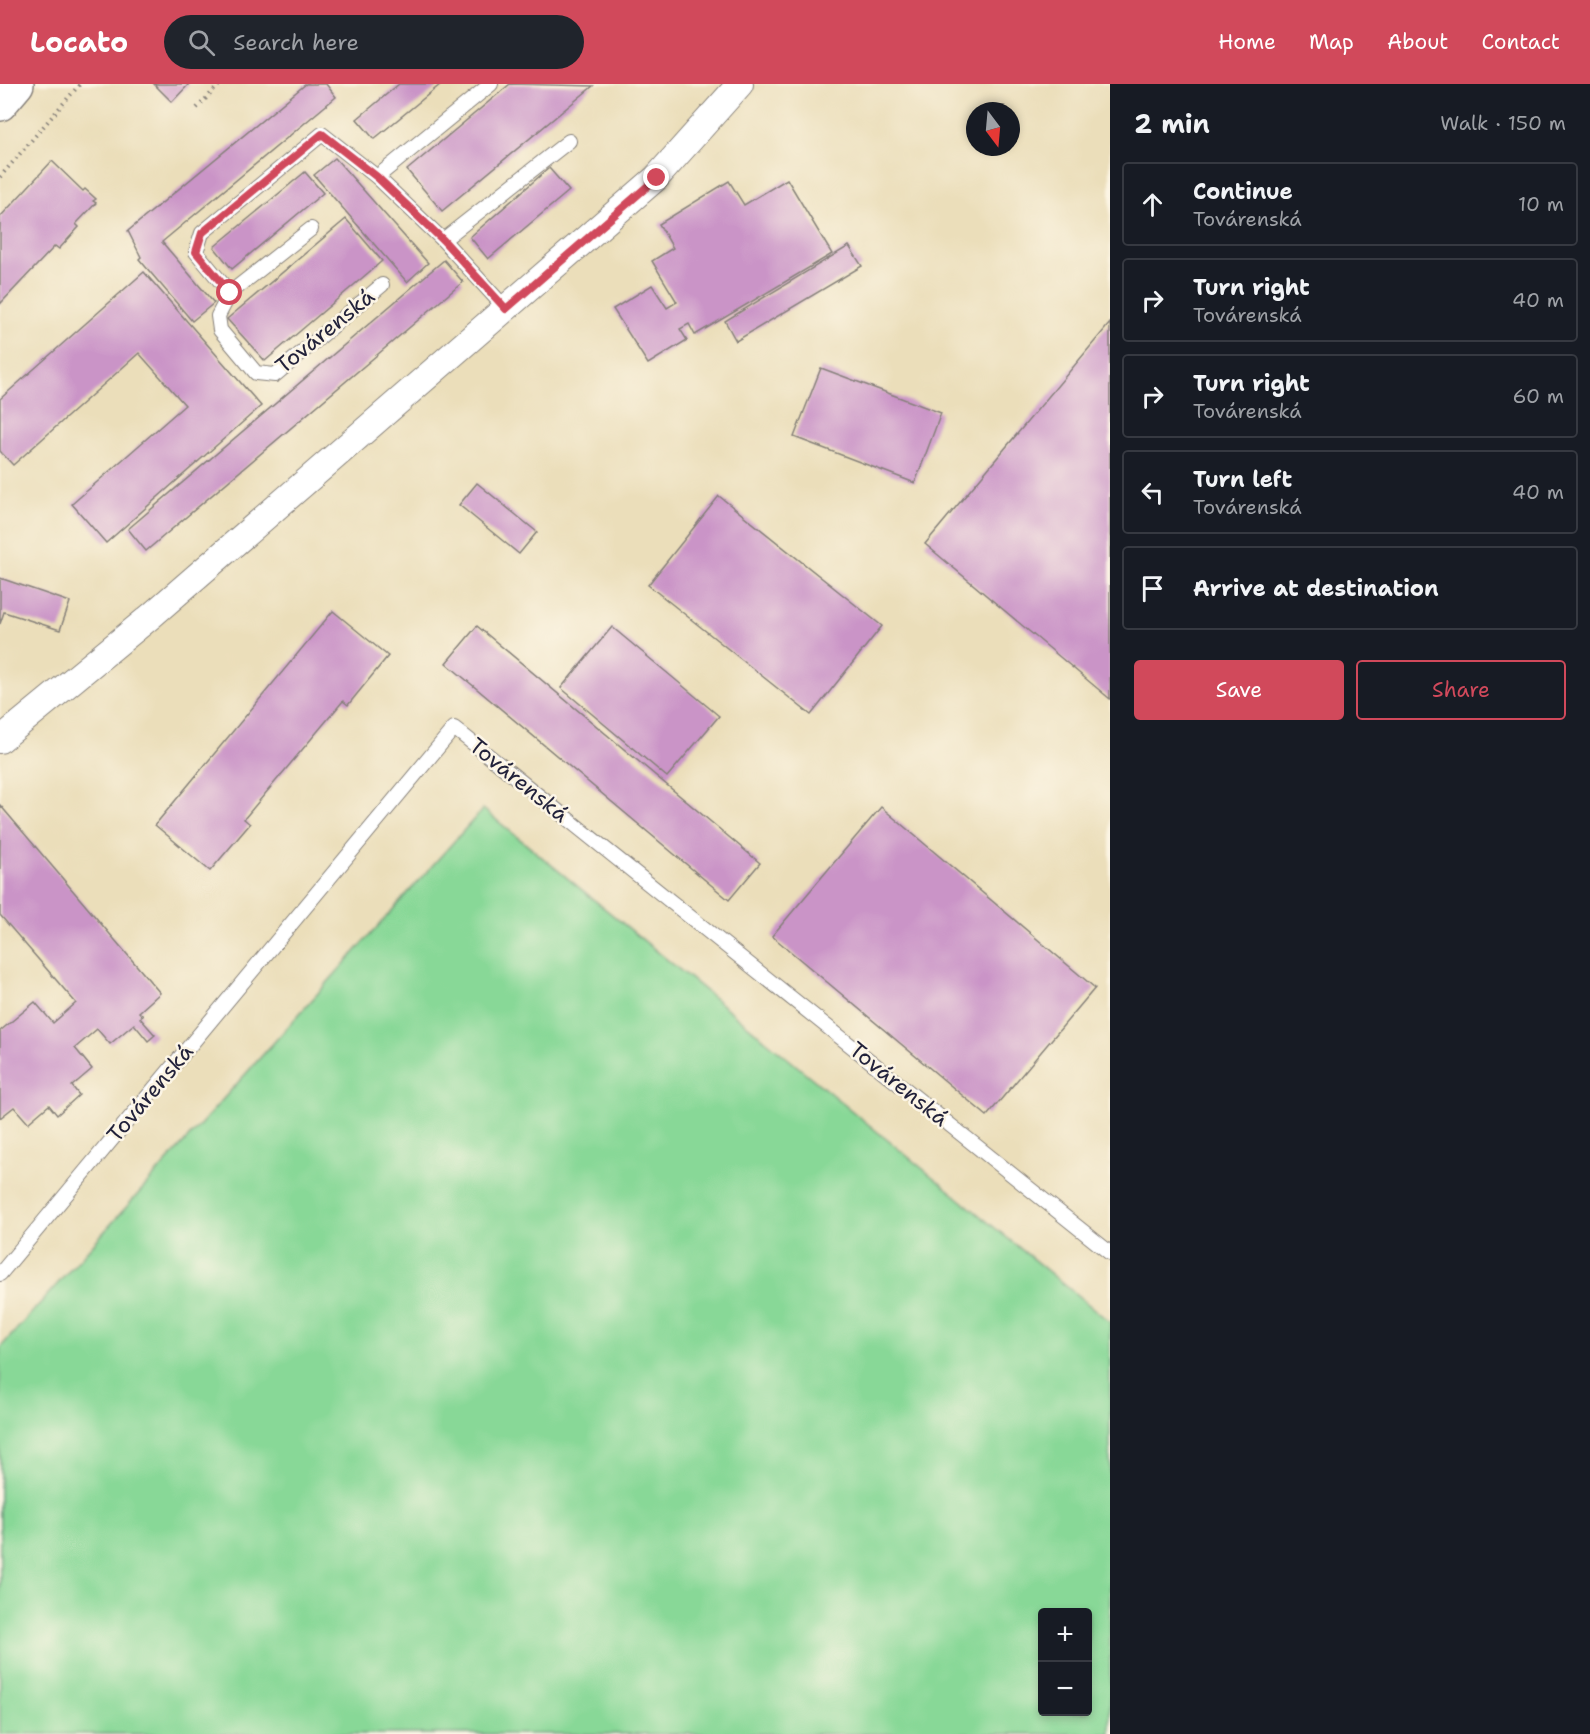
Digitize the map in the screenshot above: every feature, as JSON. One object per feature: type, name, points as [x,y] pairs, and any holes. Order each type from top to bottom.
[{"type":"main road","points":[[0,104],[17,84]]},
{"type":"street","points":[[0,740],[160,608],[657,178],[740,84]]},
{"type":"lane","points":[[377,177],[491,84]]},
{"type":"lane","points":[[230,293],[196,252],[202,233],[322,134],[377,177],[443,240],[506,309]]},
{"type":"lane","points":[[443,240],[569,141]]},
{"type":"lane","name":"Továrenská","points":[[311,229],[230,293],[218,316],[220,330],[256,373],[275,375],[382,285]]},
{"type":"lane","name":"Továrenská","points":[[0,1274],[454,728],[1110,1252]]},
{"type":"path","points":[[0,177],[80,84]]},
{"type":"path","points":[[197,108],[220,84]]},
{"type":"green space","points":[[483,809],[1110,1322],[1110,1734],[0,1734],[0,1348]]},
{"type":"building","points":[[154,84],[189,84],[172,102]]},
{"type":"building","points":[[306,84],[326,84],[336,97],[162,242],[214,303],[192,321],[139,259],[141,257],[128,231]]},
{"type":"building","points":[[399,84],[441,84],[374,139],[357,119]]},
{"type":"building","points":[[510,84],[593,86],[442,211],[407,170]]},
{"type":"building","points":[[335,158],[428,263],[407,282],[314,175]]},
{"type":"building","points":[[52,161],[83,191],[85,189],[96,199],[93,201],[96,203],[76,224],[79,227],[59,249],[55,246],[0,304],[0,217]]},
{"type":"building","points":[[549,168],[569,191],[488,259],[470,237]]},
{"type":"building","points":[[305,172],[323,193],[232,269],[214,247]]},
{"type":"building","points":[[787,179],[832,254],[695,335],[689,324],[680,329],[687,340],[648,364],[613,309],[652,285],[667,308],[677,302],[652,261],[673,248],[659,224],[729,181],[744,205]]},
{"type":"building","points":[[346,219],[382,261],[265,361],[227,319]]},
{"type":"building","points":[[849,246],[862,266],[736,341],[725,321]]},
{"type":"building","points":[[444,260],[463,282],[146,551],[128,529]]},
{"type":"building","points":[[144,272],[261,406],[106,543],[72,504],[185,405],[139,353],[13,465],[0,451],[0,399]]},
{"type":"building","points":[[1110,323],[1110,699],[925,544]]},
{"type":"building","points":[[821,368],[941,413],[915,483],[794,437]]},
{"type":"building","points":[[477,483],[537,532],[519,554],[459,505]]},
{"type":"building","points":[[719,496],[882,626],[811,715],[648,585]]},
{"type":"building","points":[[0,578],[70,602],[60,630],[4,612],[0,624]]},
{"type":"building","points":[[333,611],[388,656],[348,705],[343,701],[244,819],[250,824],[210,871],[155,825]]},
{"type":"building","points":[[477,626],[760,863],[729,900],[446,663]]},
{"type":"building","points":[[612,627],[719,716],[667,777],[561,688]]},
{"type":"building","points":[[0,805],[160,993],[139,1012],[143,1016],[140,1018],[155,1035],[148,1041],[134,1024],[110,1044],[97,1029],[75,1048],[92,1069],[72,1086],[79,1095],[57,1115],[49,1105],[28,1123],[14,1107],[0,1118],[0,1031],[35,1002],[53,1023],[76,1003],[0,915]]},
{"type":"building","points":[[881,807],[1095,988],[987,1116],[772,936]]},
{"type":"route","points":[[230,293],[196,252],[202,233],[322,134],[377,177],[443,240],[506,309],[657,178]]}]
